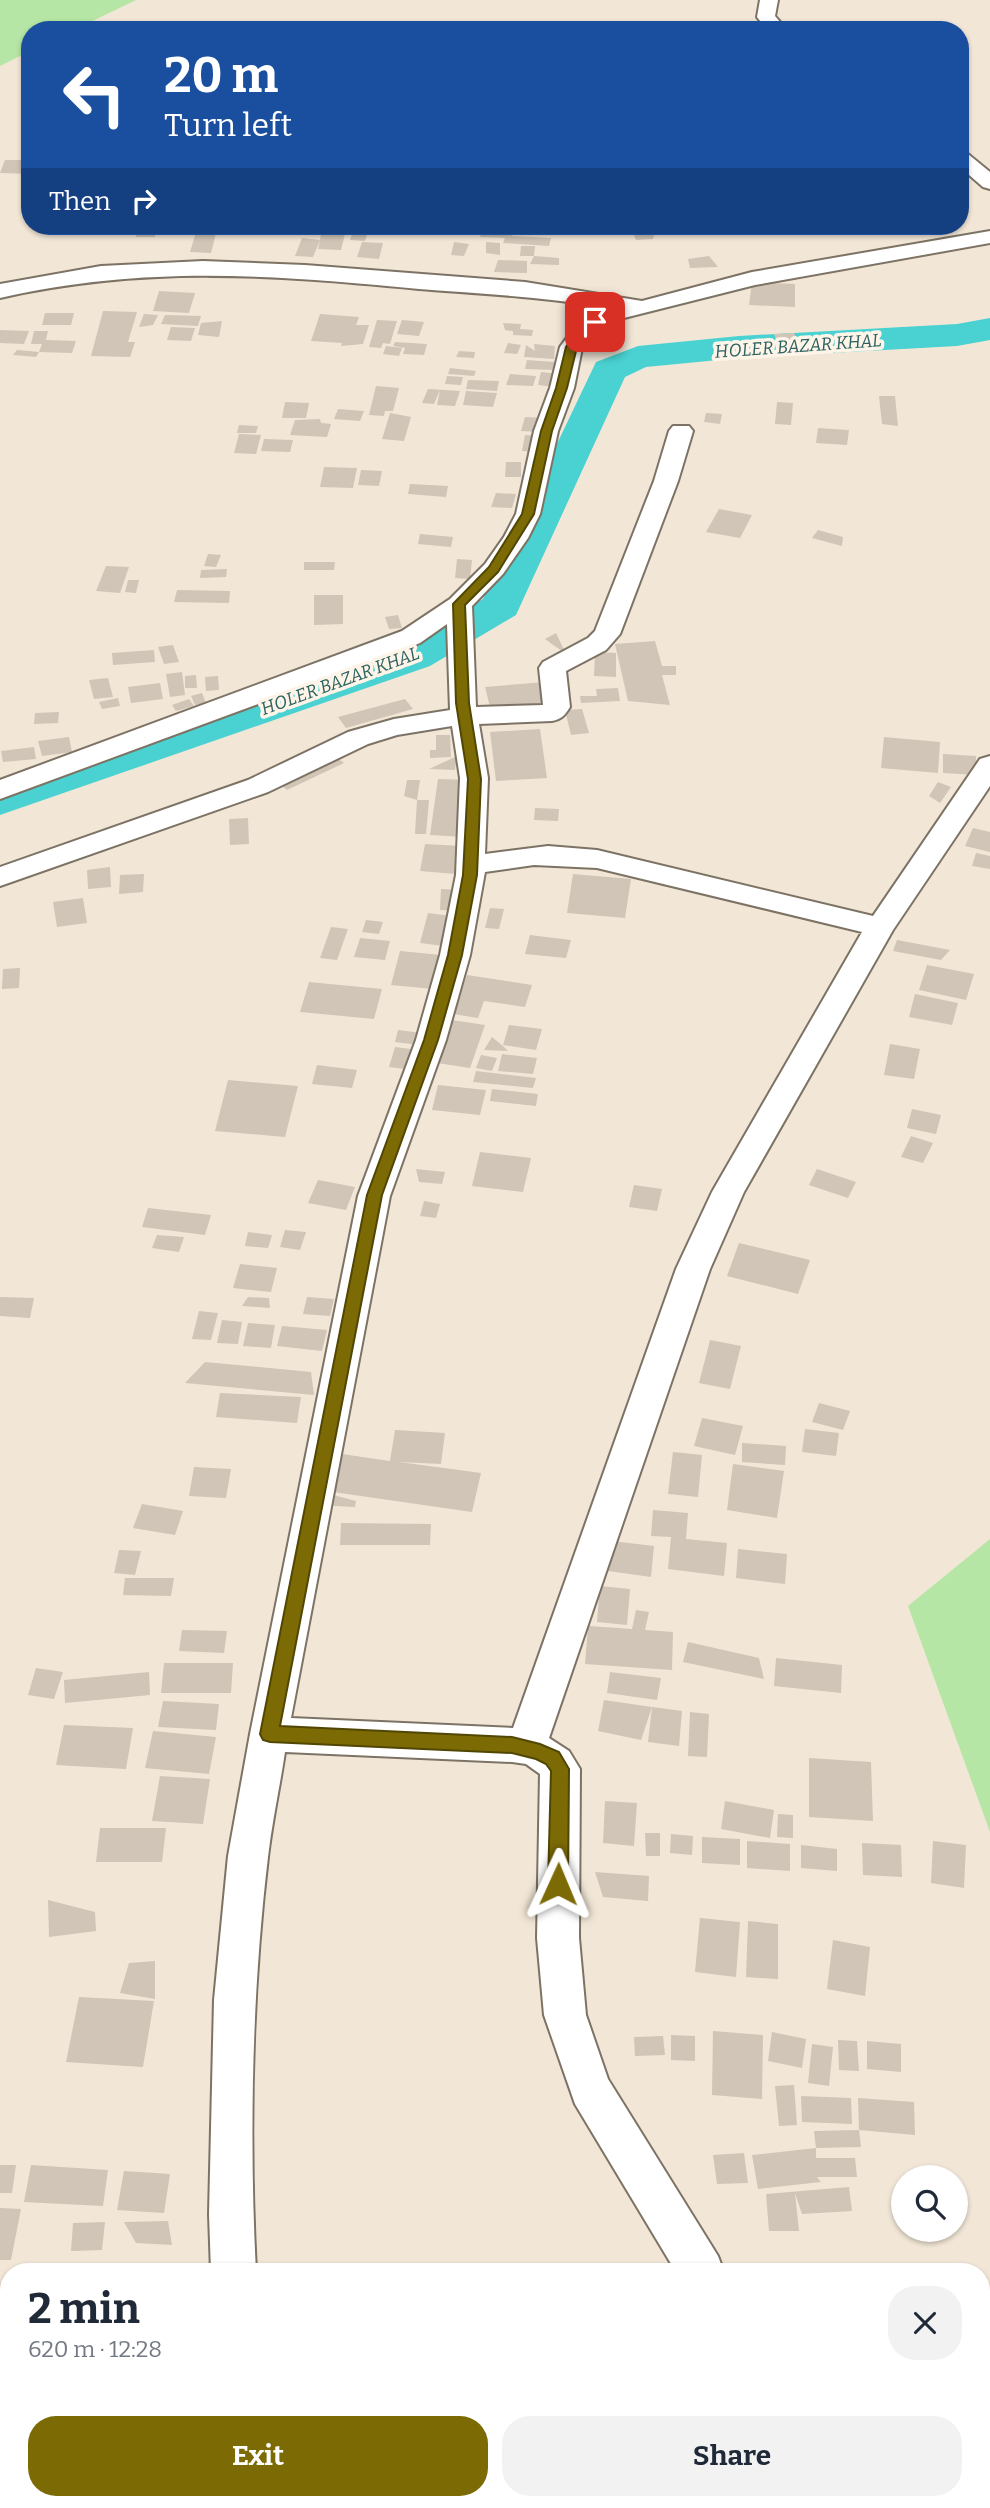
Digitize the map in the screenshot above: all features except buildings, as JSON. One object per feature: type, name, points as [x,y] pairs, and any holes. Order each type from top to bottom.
[{"type":"street","points":[[769,0],[766,17],[770,21]]},
{"type":"street","points":[[969,165],[990,183]]},
{"type":"street","points":[[0,790],[141,740],[411,637],[459,609],[494,569],[528,514],[546,431],[576,339],[595,322],[638,307],[696,296],[765,277],[990,237]]},
{"type":"street","points":[[0,291],[64,276],[106,270],[207,267],[524,289],[638,307]]},
{"type":"street","points":[[0,877],[258,786],[358,738],[394,727],[466,716],[552,713],[557,707],[552,668],[597,644],[607,634],[666,481],[681,431]]},
{"type":"street","points":[[234,2263],[231,2214],[235,2000],[248,1857],[374,1195],[431,1040],[455,955],[471,866],[474,779],[460,675],[459,609]]},
{"type":"street","points":[[526,1747],[693,1269],[728,1192],[880,927],[990,765]]},
{"type":"street","points":[[471,866],[518,856],[551,853],[597,859],[880,927]]},
{"type":"street","points":[[270,1734],[526,1747],[552,1758],[560,1769],[558,1938],[565,2015],[590,2089],[696,2263]]},
{"type":"green space","points":[[0,0],[136,0],[93,21],[21,21],[21,56],[0,66]]},
{"type":"green space","points":[[990,1539],[990,1832],[908,1606]]},
{"type":"waterway","name":"HOLER BAZAR KHAL","points":[[0,801],[296,696],[415,657],[501,606],[609,370],[638,357],[739,347],[957,335],[990,329]]},
{"type":"route","points":[[558,1884],[560,1769],[552,1758],[526,1747],[512,1745],[270,1734],[374,1195],[431,1040],[455,955],[470,875],[474,779],[462,703],[459,604],[494,569],[516,538],[528,514],[546,431],[562,388],[571,347],[584,330],[595,322]]}]
